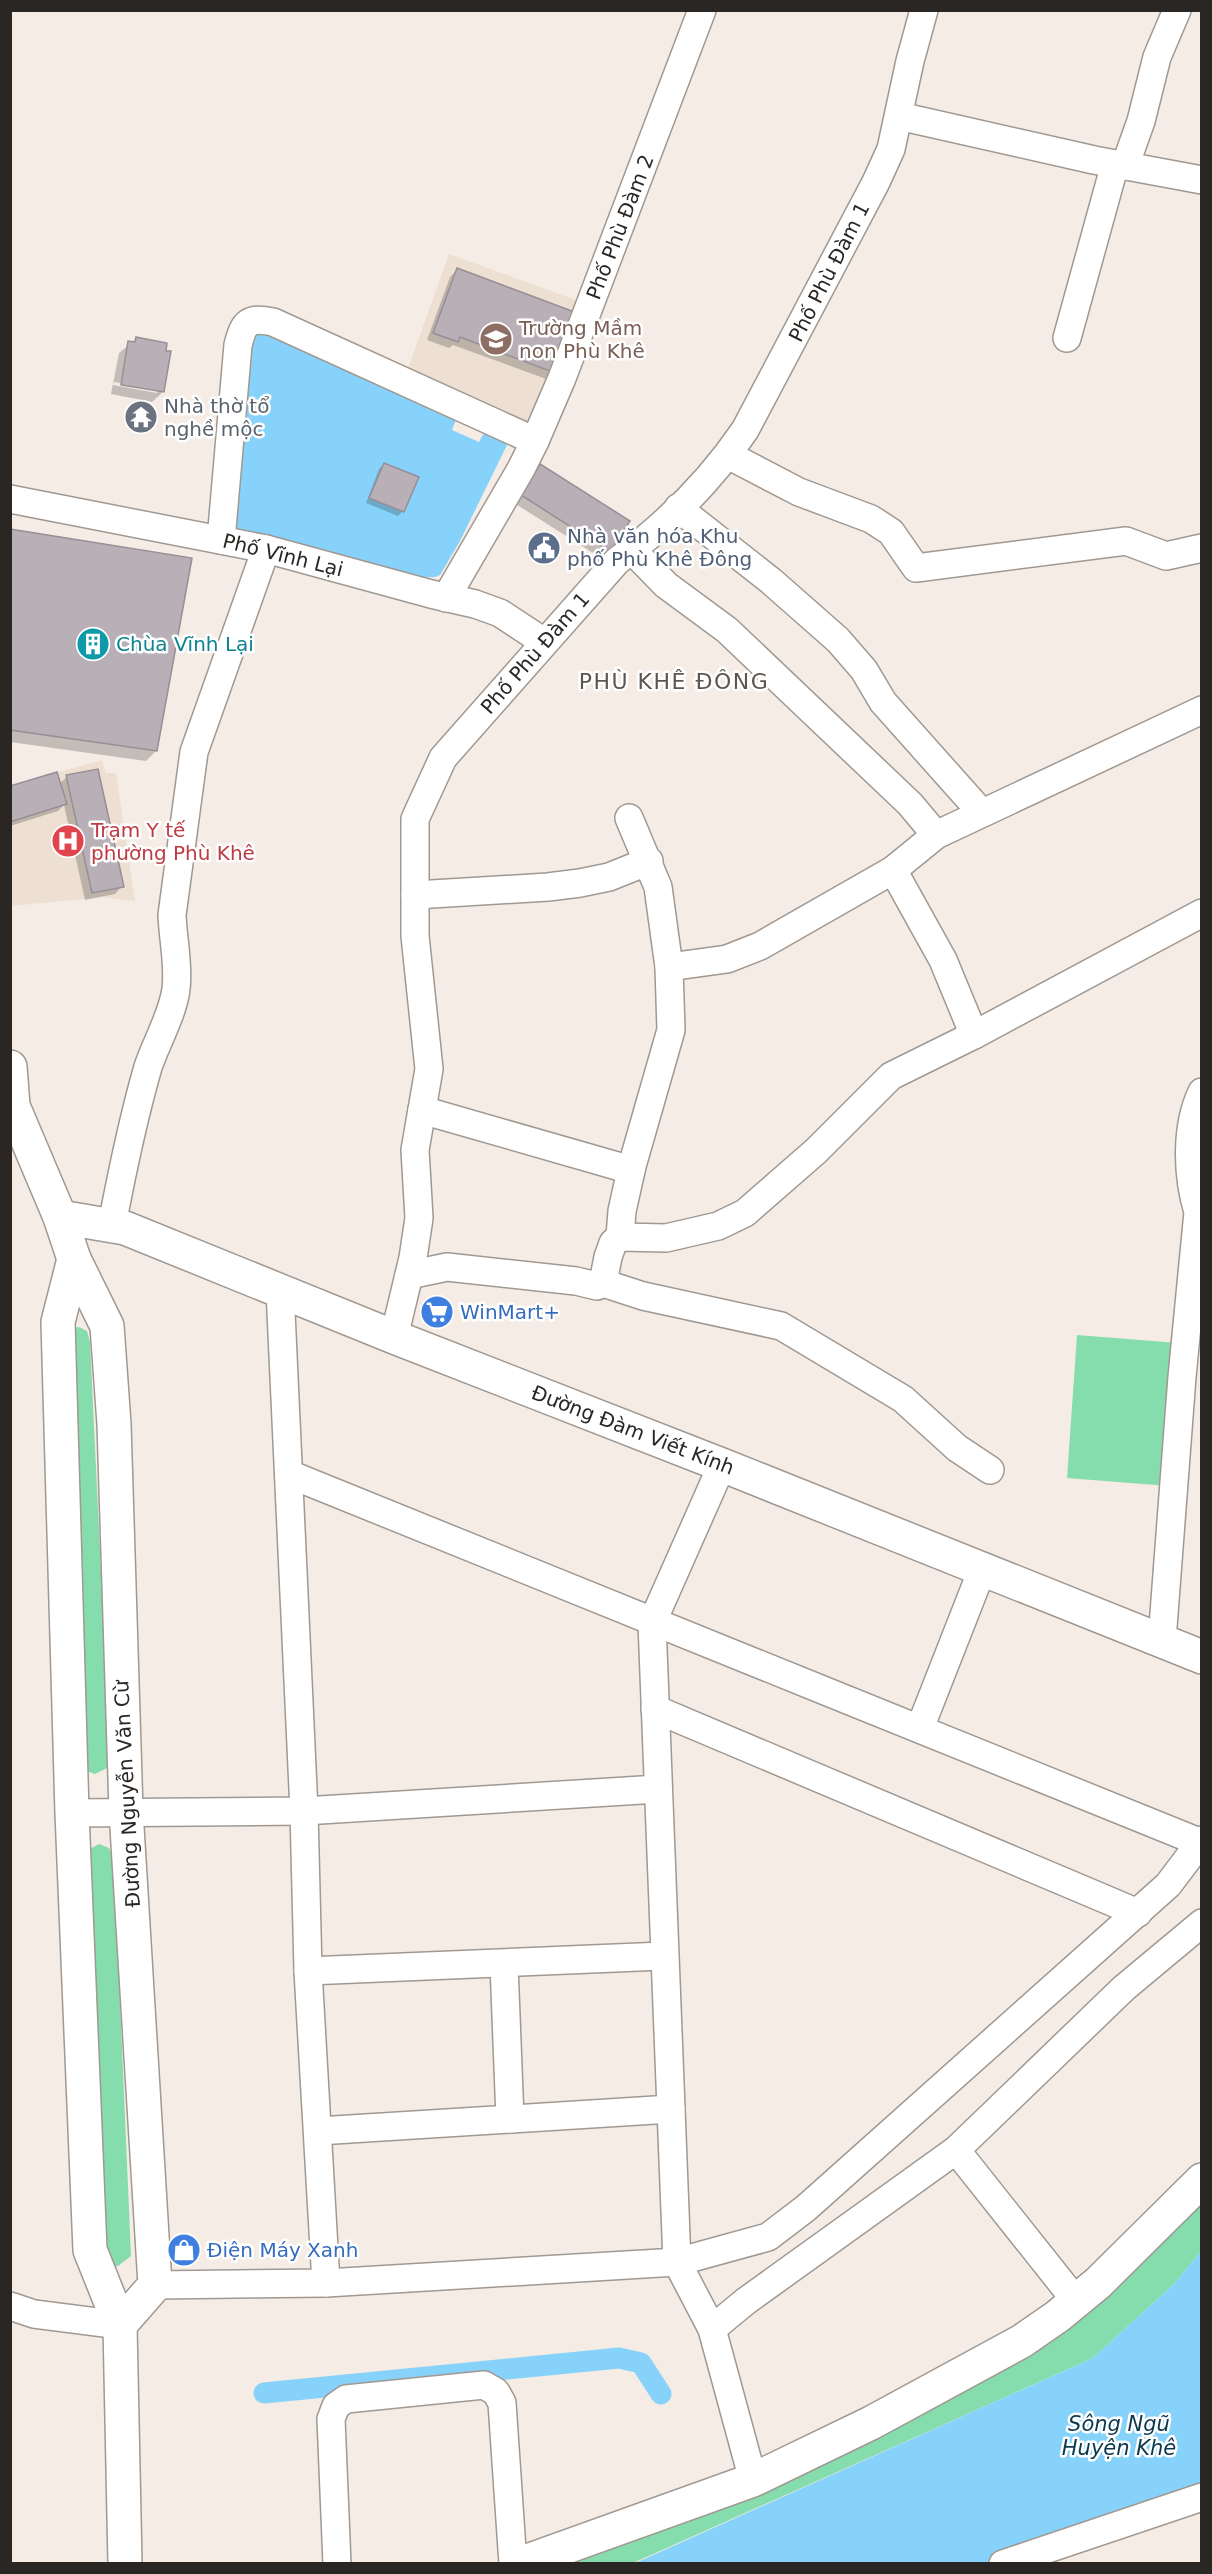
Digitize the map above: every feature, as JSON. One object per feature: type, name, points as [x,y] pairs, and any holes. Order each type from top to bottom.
[{"type":"main road","name":"Đường Nguyễn Văn Cừ","points":[[10,1067],[15,1123],[60,1217],[74,1258],[107,1326],[114,1435],[126,1811],[155,2284]]},
{"type":"main road","name":"Đường Đàm Viết Kính","points":[[60,1217],[125,1228],[1202,1657]]},
{"type":"main road","points":[[74,1258],[58,1323],[72,1813],[90,2250],[120,2325],[125,2564]]},
{"type":"main road","points":[[519,2564],[753,2480],[871,2422],[1022,2341],[1076,2301],[1149,2235],[1202,2180]]},
{"type":"main road","points":[[120,2325],[155,2284]]},
{"type":"street","name":"Phố Phù Đàm 2","points":[[446,598],[535,441],[562,378],[702,10]]},
{"type":"street","name":"Phố Phù Đàm 1","points":[[394,1337],[409,1275],[419,1218],[415,1150],[429,1069],[415,936],[415,819],[443,758],[617,561],[678,508],[728,455],[756,410],[876,182],[891,149],[910,61],[924,10]]},
{"type":"street","points":[[1067,338],[1120,165],[1141,121],[1156,57],[1177,10]]},
{"type":"street","points":[[899,116],[1120,165],[1202,180]]},
{"type":"street","points":[[221,540],[238,345],[242,329],[246,323],[254,320],[273,322],[535,441]]},
{"type":"street","points":[[728,455],[799,492],[871,519],[891,532],[916,568],[1126,541],[1166,556],[1202,548]]},
{"type":"street","name":"Phố Vĩnh Lại","points":[[10,499],[266,549],[475,604],[500,613],[544,642]]},
{"type":"street","points":[[678,508],[771,581],[838,640],[864,670],[883,702],[981,812]]},
{"type":"street","points":[[112,1225],[128,1142],[149,1065],[176,992],[177,957],[173,940],[172,915],[194,752],[266,549]]},
{"type":"street","points":[[632,550],[666,585],[727,630],[909,804],[936,835]]},
{"type":"street","points":[[669,967],[727,959],[760,946],[893,870],[936,835],[1202,710]]},
{"type":"street","points":[[620,1237],[622,1211],[631,1170],[671,1030],[669,967],[658,887],[629,818]]},
{"type":"street","points":[[415,895],[580,883],[609,877],[649,861]]},
{"type":"street","points":[[893,870],[943,960],[974,1035]]},
{"type":"street","points":[[603,1283],[613,1243],[620,1237],[666,1238],[718,1226],[745,1214],[816,1151],[891,1076],[974,1035],[1202,913]]},
{"type":"street","points":[[1162,1640],[1182,1377],[1200,1213],[1190,1189],[1191,1134],[1197,1101],[1202,1092]]},
{"type":"street","points":[[422,1110],[631,1170]]},
{"type":"street","points":[[409,1275],[447,1267],[555,1278],[597,1286],[603,1283],[644,1296],[781,1326],[903,1399],[957,1448],[990,1470]]},
{"type":"street","points":[[280,1290],[304,1811],[308,1971],[326,2283]]},
{"type":"street","points":[[722,1465],[652,1623],[663,1956],[677,2262],[712,2329],[753,2480]]},
{"type":"street","points":[[155,2284],[326,2283],[677,2262],[768,2237],[806,2208],[1168,1885],[1200,1841],[652,1623],[289,1474]]},
{"type":"street","points":[[920,1728],[982,1570]]},
{"type":"street","points":[[655,1709],[1138,1912]]},
{"type":"street","points":[[72,1813],[304,1811],[658,1789]]},
{"type":"street","points":[[712,2329],[746,2301],[956,2150],[1124,1988],[1202,1923]]},
{"type":"street","points":[[308,1971],[663,1956]]},
{"type":"street","points":[[504,1964],[510,2119]]},
{"type":"street","points":[[318,2131],[671,2109]]},
{"type":"street","points":[[956,2150],[1076,2301]]},
{"type":"street","points":[[10,2306],[34,2314],[120,2325]]},
{"type":"street","points":[[337,2564],[331,2419],[336,2406],[346,2399],[484,2385],[496,2392],[502,2403],[513,2564]]},
{"type":"street","points":[[1003,2564],[1202,2496]]},
{"type":"shaded area","name":"Trường Mầm non Phù Khê","points":[[449,254],[587,304],[532,434],[406,374]]},
{"type":"shaded area","name":"Trạm Y tế phường Phù Khê","points":[[102,760],[106,773],[116,773],[135,901],[103,897],[11,906],[11,785]]},
{"type":"green space","points":[[79,1327],[87,1331],[90,1342],[110,1760],[107,1768],[95,1774],[89,1772],[85,1766],[74,1328]]},
{"type":"green space","points":[[1077,1335],[1178,1343],[1168,1486],[1067,1478]]},
{"type":"green space","points":[[99,1844],[109,1848],[114,1862],[131,2256],[118,2266],[112,2266],[106,2256],[88,1850]]},
{"type":"green space","points":[[1201,2180],[1201,2251],[1174,2284],[1093,2358],[633,2563],[519,2564],[753,2480],[1022,2341]]},
{"type":"water","points":[[262,329],[457,417],[452,430],[479,442],[485,431],[508,443],[460,541],[440,575],[408,578],[238,533],[230,523],[249,338]]},
{"type":"water","name":"Sông Ngũ Huyện Khê","points":[[1201,2251],[1202,2481],[1196,2498],[1003,2563],[633,2564],[1093,2358],[1174,2284]]},
{"type":"building","points":[[457,268],[577,313],[555,373],[460,337],[458,342],[433,333]]},
{"type":"building","points":[[136,337],[167,343],[166,351],[171,351],[164,392],[121,385],[128,341],[135,342]]},
{"type":"building","points":[[384,463],[419,477],[404,512],[369,498]]},
{"type":"building","points":[[540,464],[630,521],[610,552],[521,495]]},
{"type":"building","name":"Chùa Vĩnh Lại","points":[[10,529],[192,558],[157,751],[10,730]]},
{"type":"building","points":[[98,769],[124,887],[92,893],[66,775]]},
{"type":"building","points":[[57,772],[67,804],[10,822],[10,786]]},
{"type":"waterway","points":[[264,2393],[619,2358],[641,2363],[661,2394]]},
{"type":"place","name":"Trường Mầm non Phù Khê","points":[[496,339]]},
{"type":"place","name":"Nhà thờ tổ nghề mộc","points":[[141,417]]},
{"type":"place","name":"Nhà văn hóa Khu phố Phù Khê Đông","points":[[544,548]]},
{"type":"place","name":"Chùa Vĩnh Lại","points":[[93,644]]},
{"type":"place","name":"Trạm Y tế phường Phù Khê","points":[[68,841]]},
{"type":"place","name":"WinMart+","points":[[437,1312]]},
{"type":"place","name":"Điện Máy Xanh","points":[[184,2250]]},
{"type":"district","name":"PHÙ KHÊ ĐÔNG","points":[[674,681]]}]
